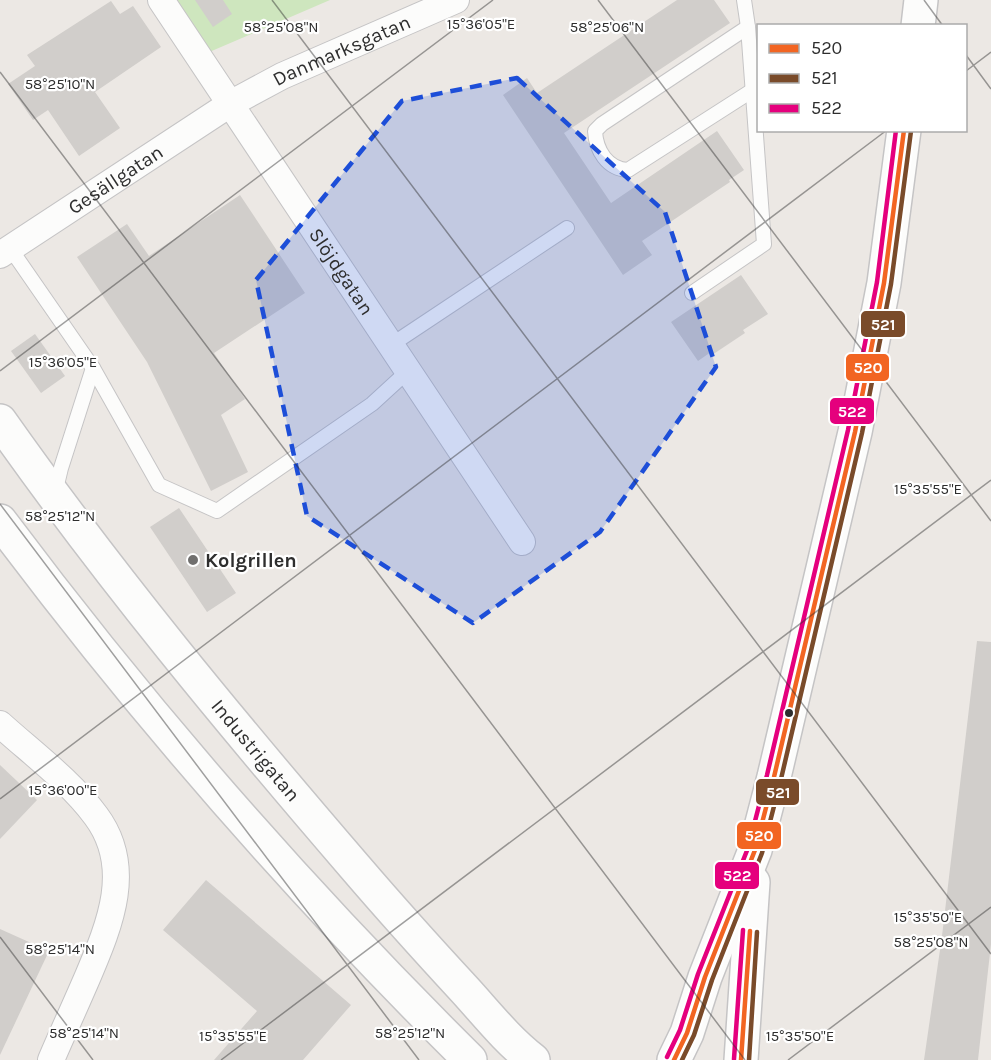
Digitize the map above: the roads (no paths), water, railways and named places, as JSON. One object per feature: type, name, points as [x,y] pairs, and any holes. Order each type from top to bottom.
[{"type":"main road","points":[[918,24],[921,0]]},
{"type":"main road","points":[[674,1060],[687,1033],[705,977],[755,850],[855,432],[884,283],[904,132]]},
{"type":"main road","name":"Industrigatan","points":[[0,421],[54,498],[147,619],[317,823],[503,1032],[533,1060]]},
{"type":"main road","points":[[0,521],[71,615],[193,763],[290,873],[416,1007],[470,1060]]},
{"type":"main road","points":[[741,1060],[755,850]]},
{"type":"main road","points":[[416,1007],[440,1060]]},
{"type":"street","name":"Slöjdgatan","points":[[161,0],[522,542]]},
{"type":"street","name":"Danmarksgatan","points":[[230,104],[282,76],[456,0]]},
{"type":"street","name":"Gesällgatan","points":[[5,251],[230,104]]},
{"type":"street","points":[[0,724],[75,792],[97,817],[113,847],[116,870],[115,900],[103,941],[51,1060]]},
{"type":"lane","points":[[692,293],[764,244],[744,0]]},
{"type":"lane","points":[[748,27],[602,124],[595,131],[596,142],[608,163],[620,170],[628,171],[753,90]]},
{"type":"lane","points":[[391,345],[567,228]]},
{"type":"lane","points":[[5,251],[93,368],[159,485],[217,511],[372,404],[408,371]]},
{"type":"lane","points":[[54,498],[61,468],[93,368]]},
{"type":"place","name":"Kolgrillen","points":[[193,560]]}]
